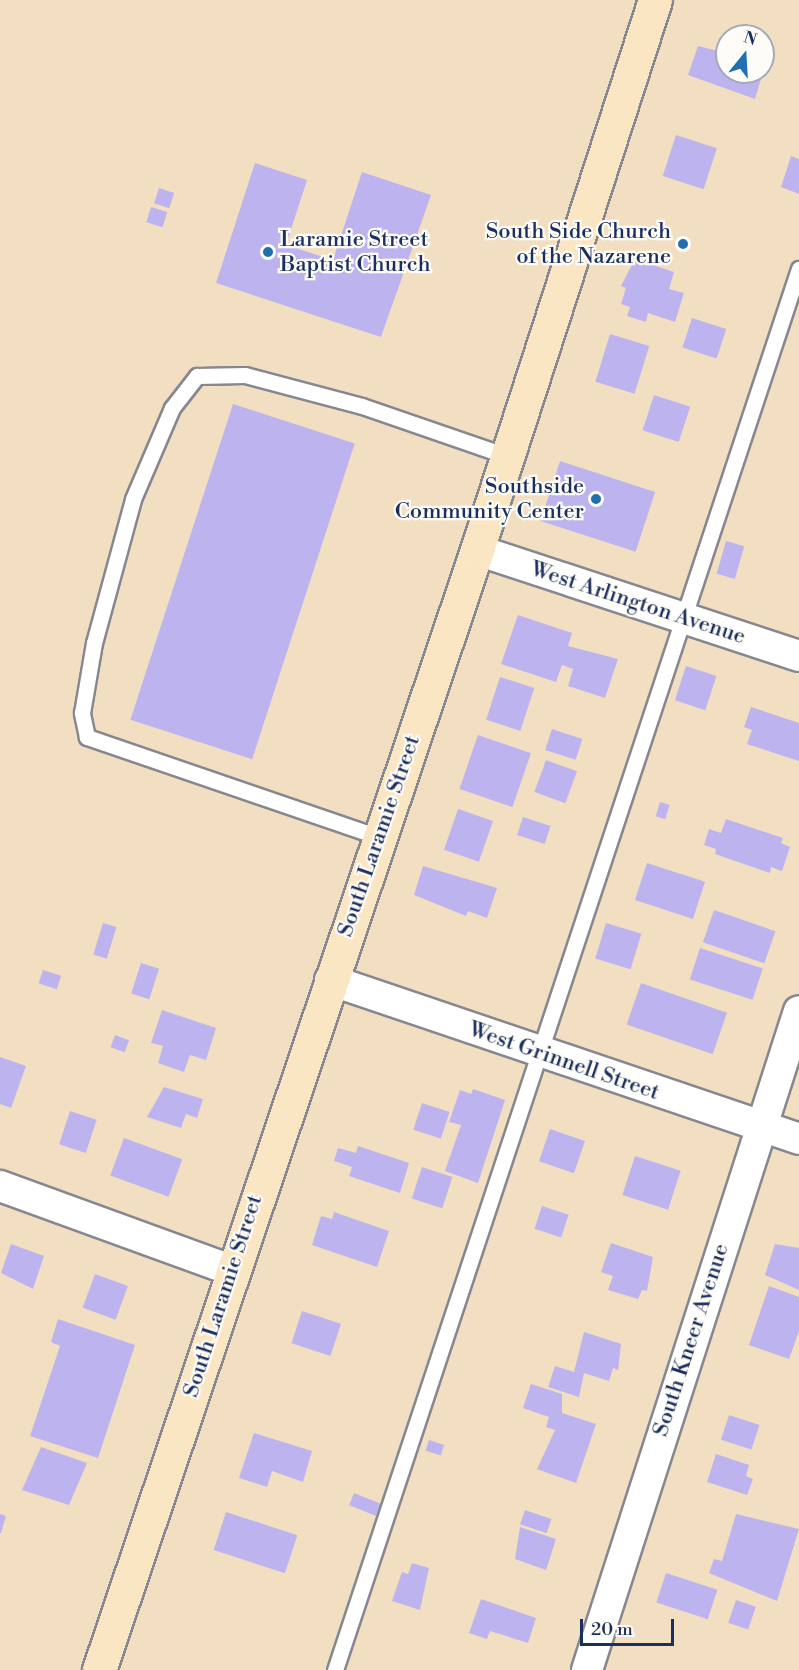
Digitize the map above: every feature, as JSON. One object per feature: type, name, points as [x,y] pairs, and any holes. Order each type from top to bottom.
[{"type":"street","name":"South Laramie Street","points":[[99,1670],[231,1270],[477,550],[655,0]]},
{"type":"street","name":"West Arlington Avenue","points":[[477,550],[799,656]]},
{"type":"street","name":"West Grinnell Street","points":[[330,980],[538,1053],[799,1139]]},
{"type":"street","name":"South Kneer Avenue","points":[[587,1670],[759,1125],[799,1011]]},
{"type":"street","points":[[0,1186],[231,1270]]},
{"type":"lane","points":[[335,1670],[538,1053],[685,619],[799,269]]},
{"type":"lane","points":[[379,837],[87,737],[82,713],[94,643],[133,499],[172,408],[196,376],[245,375],[298,389],[507,456]]},
{"type":"building","points":[[698,46],[715,50],[715,84],[760,84],[755,99],[688,75]]},
{"type":"building","points":[[676,135],[717,148],[704,189],[663,176]]},
{"type":"building","points":[[791,156],[799,159],[799,194],[781,187]]},
{"type":"building","name":"Laramie Street Baptist Church","points":[[255,163],[307,180],[286,245],[333,260],[362,172],[431,195],[381,337],[216,283]]},
{"type":"building","points":[[159,188],[174,193],[169,208],[154,203]]},
{"type":"building","points":[[151,207],[167,212],[163,227],[146,222]]},
{"type":"building","points":[[635,259],[674,272],[669,289],[684,293],[675,322],[648,313],[646,322],[627,316],[630,307],[621,304],[626,288],[621,286]]},
{"type":"building","points":[[692,318],[726,329],[717,359],[682,347]]},
{"type":"building","points":[[610,334],[649,346],[635,394],[595,382]]},
{"type":"building","points":[[654,395],[690,407],[679,442],[643,430]]},
{"type":"building","points":[[233,404],[355,444],[252,759],[130,720]]},
{"type":"building","points":[[560,461],[655,492],[636,552],[541,521]]},
{"type":"building","points":[[726,541],[744,546],[735,579],[717,574]]},
{"type":"building","points":[[518,615],[572,633],[568,646],[618,659],[605,698],[568,686],[573,669],[562,665],[556,682],[501,664]]},
{"type":"building","points":[[686,666],[716,676],[705,710],[675,700]]},
{"type":"building","points":[[500,677],[534,688],[520,731],[486,720]]},
{"type":"building","points":[[751,707],[799,723],[799,761],[747,744],[752,730],[744,727]]},
{"type":"building","points":[[552,729],[582,739],[576,760],[545,750]]},
{"type":"building","points":[[478,735],[531,753],[512,807],[459,789]]},
{"type":"building","points":[[546,760],[577,771],[565,803],[534,792]]},
{"type":"building","points":[[660,802],[670,805],[665,819],[656,816]]},
{"type":"building","points":[[458,809],[493,821],[479,862],[444,850]]},
{"type":"building","points":[[523,817],[551,826],[545,844],[517,835]]},
{"type":"building","points":[[726,819],[783,838],[781,843],[790,847],[782,871],[771,867],[770,873],[715,854],[716,849],[704,845],[709,829],[721,833]]},
{"type":"building","points":[[647,863],[705,882],[693,919],[635,900]]},
{"type":"building","points":[[423,866],[497,888],[487,918],[468,911],[466,916],[414,895]]},
{"type":"building","points":[[714,910],[775,931],[764,963],[703,942]]},
{"type":"building","points":[[103,923],[116,927],[107,959],[93,955]]},
{"type":"building","points":[[606,923],[641,934],[631,969],[595,958]]},
{"type":"building","points":[[700,948],[763,968],[753,1000],[690,979]]},
{"type":"building","points":[[141,963],[159,969],[149,999],[131,993]]},
{"type":"building","points":[[43,970],[61,976],[57,989],[39,983]]},
{"type":"building","points":[[641,983],[727,1013],[713,1054],[627,1025]]},
{"type":"building","points":[[162,1010],[216,1028],[206,1060],[190,1055],[184,1072],[158,1063],[163,1046],[151,1043]]},
{"type":"building","points":[[115,1035],[129,1040],[125,1052],[111,1047]]},
{"type":"building","points":[[0,1057],[26,1066],[11,1108],[0,1104]]},
{"type":"building","points":[[164,1087],[203,1099],[197,1118],[186,1114],[181,1128],[147,1117]]},
{"type":"building","points":[[473,1089],[505,1100],[478,1183],[445,1171],[461,1125],[449,1122],[460,1090],[471,1094]]},
{"type":"building","points":[[422,1103],[450,1112],[441,1139],[413,1130]]},
{"type":"building","points":[[70,1111],[97,1120],[86,1153],[59,1144]]},
{"type":"building","points":[[550,1129],[585,1141],[574,1173],[539,1161]]},
{"type":"building","points":[[124,1138],[182,1159],[169,1197],[110,1176]]},
{"type":"building","points":[[358,1146],[409,1163],[400,1193],[349,1176],[352,1167],[334,1161],[338,1148],[356,1153]]},
{"type":"building","points":[[635,1156],[681,1171],[668,1210],[622,1195]]},
{"type":"building","points":[[422,1167],[452,1177],[442,1208],[412,1198]]},
{"type":"building","points":[[542,1206],[569,1215],[561,1237],[535,1229]]},
{"type":"building","points":[[334,1212],[389,1231],[377,1267],[312,1245],[321,1216],[332,1219]]},
{"type":"building","points":[[611,1243],[653,1257],[647,1291],[642,1290],[638,1299],[608,1290],[613,1276],[601,1272]]},
{"type":"building","points":[[11,1244],[44,1256],[33,1289],[1,1273]]},
{"type":"building","points":[[775,1244],[799,1248],[799,1290],[765,1275]]},
{"type":"building","points":[[95,1274],[128,1286],[116,1320],[83,1308]]},
{"type":"building","points":[[769,1286],[799,1297],[799,1331],[789,1359],[749,1345]]},
{"type":"building","points":[[302,1311],[341,1324],[330,1356],[291,1343]]},
{"type":"building","points":[[58,1319],[135,1345],[98,1458],[30,1436],[60,1346],[51,1342]]},
{"type":"building","points":[[584,1332],[621,1344],[618,1370],[613,1368],[609,1381],[584,1373],[579,1397],[548,1387],[555,1366],[574,1372]]},
{"type":"building","points":[[531,1384],[562,1394],[562,1413],[596,1424],[576,1483],[537,1469],[555,1430],[546,1427],[549,1417],[523,1408]]},
{"type":"building","points":[[729,1415],[759,1425],[751,1450],[721,1440]]},
{"type":"building","points":[[254,1433],[312,1451],[303,1482],[272,1471],[267,1487],[239,1478]]},
{"type":"building","points":[[429,1440],[444,1445],[441,1455],[426,1450]]},
{"type":"building","points":[[41,1447],[87,1463],[69,1505],[22,1490]]},
{"type":"building","points":[[716,1454],[749,1465],[746,1476],[753,1479],[747,1495],[707,1482]]},
{"type":"building","points":[[354,1493],[381,1504],[376,1516],[349,1505]]},
{"type":"building","points":[[525,1510],[551,1519],[547,1533],[520,1524]]},
{"type":"building","points":[[226,1512],[297,1535],[285,1573],[214,1550]]},
{"type":"building","points":[[0,1514],[6,1516],[1,1533],[0,1533]]},
{"type":"building","points":[[736,1514],[799,1529],[777,1601],[709,1573],[714,1559],[722,1561]]},
{"type":"building","points":[[520,1527],[556,1539],[546,1570],[515,1559]]},
{"type":"building","points":[[412,1563],[429,1568],[420,1610],[392,1601],[402,1572],[408,1574]]},
{"type":"building","points":[[666,1573],[717,1590],[708,1619],[656,1602]]},
{"type":"building","points":[[481,1599],[536,1618],[528,1643],[490,1631],[487,1639],[469,1633]]},
{"type":"building","points":[[736,1600],[756,1607],[748,1630],[728,1623]]},
{"type":"place","name":"South Side Church of the Nazarene","points":[[683,244]]},
{"type":"place","name":"Laramie Street Baptist Church","points":[[268,252]]},
{"type":"place","name":"Southside Community Center","points":[[596,499]]}]
